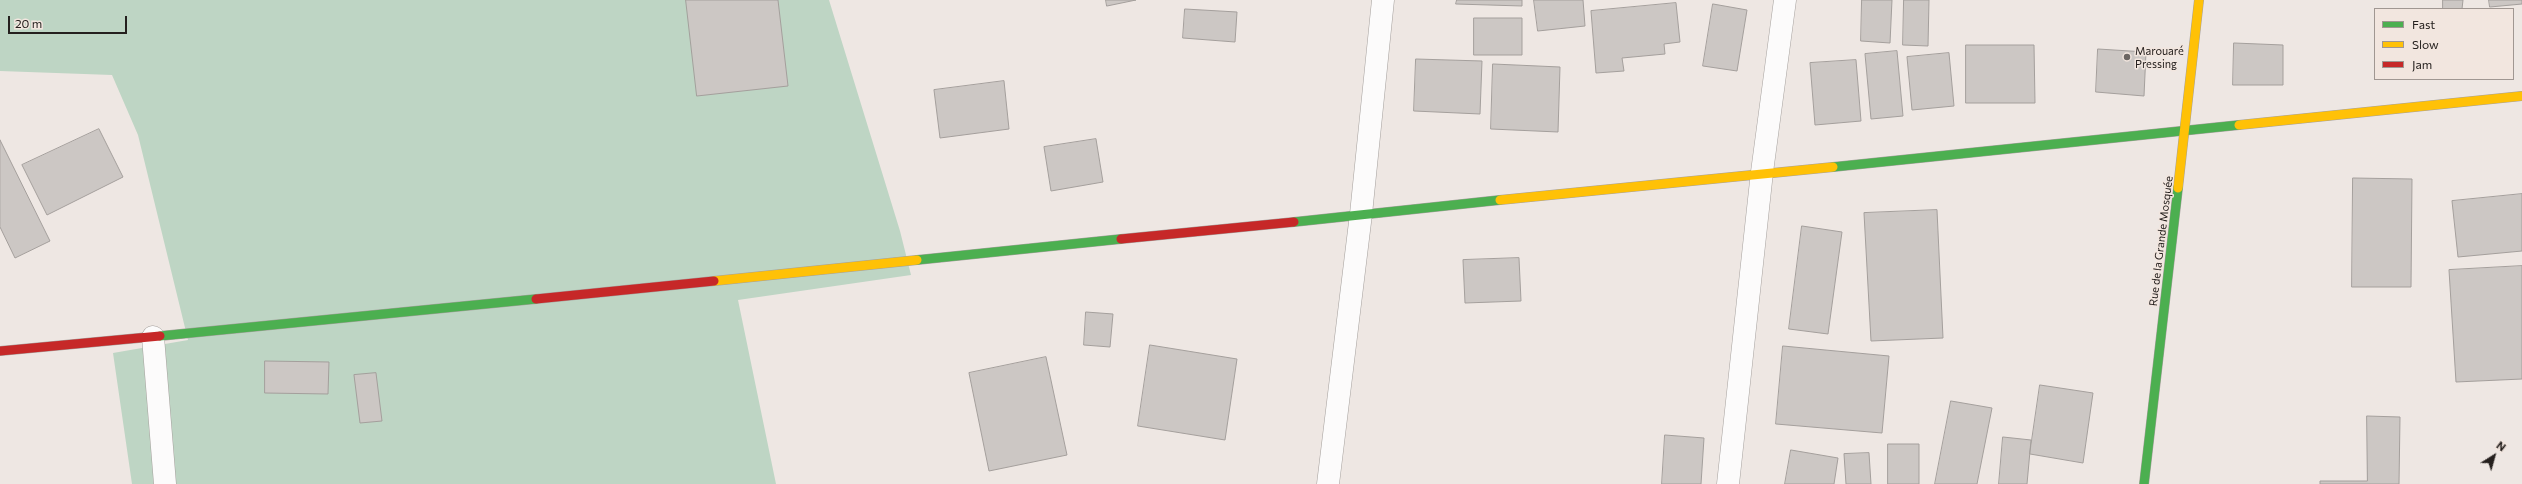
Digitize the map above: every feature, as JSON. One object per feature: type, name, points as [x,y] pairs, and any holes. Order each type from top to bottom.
[{"type":"street","points":[[1328,484],[1361,214],[1383,0]]},
{"type":"street","points":[[1728,484],[1762,172],[1785,0]]},
{"type":"street","name":"Rue de la Grande Mosquée","points":[[2144,484],[2186,129],[2199,0]]},
{"type":"street","points":[[0,351],[153,337],[1762,172],[2522,96]]},
{"type":"street","points":[[153,337],[165,484]]},
{"type":"green space","points":[[0,0],[829,0],[900,231],[911,275],[738,300],[776,484],[132,484],[113,353],[188,340],[138,135],[112,75],[0,71]]},
{"type":"building","points":[[686,0],[778,0],[788,86],[697,96]]},
{"type":"building","points":[[1106,0],[1136,0],[1107,6]]},
{"type":"building","points":[[1457,0],[1522,0],[1522,6],[1456,4]]},
{"type":"building","points":[[1534,0],[1583,0],[1585,26],[1538,31]]},
{"type":"building","points":[[1862,0],[1892,0],[1890,43],[1861,41]]},
{"type":"building","points":[[1904,0],[1929,0],[1928,46],[1903,45]]},
{"type":"building","points":[[2443,0],[2463,0],[2462,8],[2443,8]]},
{"type":"building","points":[[2489,0],[2522,0],[2522,4],[2490,7]]},
{"type":"building","points":[[1676,3],[1680,42],[1664,44],[1665,54],[1622,58],[1624,71],[1596,73],[1591,11]]},
{"type":"building","points":[[1713,4],[1747,10],[1737,71],[1703,66]]},
{"type":"building","points":[[1185,9],[1237,12],[1235,42],[1183,38]]},
{"type":"building","points":[[1474,18],[1522,18],[1522,55],[1474,55]]},
{"type":"building","points":[[2234,43],[2283,45],[2283,85],[2233,85]]},
{"type":"building","points":[[1966,45],[2034,45],[2035,103],[1966,103]]},
{"type":"building","points":[[2098,49],[2146,52],[2144,96],[2096,92]]},
{"type":"building","points":[[1897,51],[1903,116],[1871,119],[1865,54]]},
{"type":"building","points":[[1949,53],[1954,106],[1912,110],[1907,57]]},
{"type":"building","points":[[1416,59],[1482,61],[1480,114],[1414,111]]},
{"type":"building","points":[[1856,60],[1861,121],[1815,125],[1810,63]]},
{"type":"building","points":[[1493,64],[1560,67],[1558,132],[1491,129]]},
{"type":"building","points":[[1004,81],[1009,129],[940,138],[934,90]]},
{"type":"building","points":[[99,129],[123,177],[47,215],[22,165]]},
{"type":"building","points":[[1096,139],[1103,182],[1051,191],[1044,147]]},
{"type":"building","points":[[0,140],[50,241],[15,258],[0,227]]},
{"type":"building","points":[[2353,178],[2412,179],[2411,287],[2352,287]]},
{"type":"building","points":[[2522,194],[2522,251],[2458,257],[2452,201]]},
{"type":"building","points":[[1937,210],[1943,338],[1871,341],[1864,213]]},
{"type":"building","points":[[1802,226],[1842,232],[1828,334],[1789,329]]},
{"type":"building","points":[[1519,258],[1521,301],[1465,303],[1463,260]]},
{"type":"building","points":[[2522,266],[2522,379],[2456,382],[2449,270]]},
{"type":"building","points":[[1086,312],[1113,314],[1110,347],[1084,345]]},
{"type":"building","points":[[1150,345],[1237,359],[1225,440],[1138,426]]},
{"type":"building","points":[[1783,346],[1889,356],[1882,433],[1776,424]]},
{"type":"building","points":[[1046,357],[1067,455],[989,471],[969,373]]},
{"type":"building","points":[[265,361],[329,362],[328,394],[265,393]]},
{"type":"building","points":[[376,373],[382,421],[360,423],[354,375]]},
{"type":"building","points":[[2040,385],[2093,393],[2083,463],[2030,454]]},
{"type":"building","points":[[1951,401],[1992,408],[1977,484],[1935,484]]},
{"type":"building","points":[[2367,416],[2400,417],[2399,484],[2320,484],[2320,481],[2367,481]]},
{"type":"building","points":[[1665,435],[1704,438],[1701,484],[1662,484]]},
{"type":"building","points":[[2003,437],[2031,440],[2027,484],[1999,484]]},
{"type":"building","points":[[1888,444],[1919,444],[1919,484],[1888,484]]},
{"type":"building","points":[[1791,450],[1838,458],[1834,484],[1785,484]]},
{"type":"building","points":[[1869,453],[1871,484],[1846,484],[1844,454]]},
{"type":"traffic: fast","points":[[1833,167],[2239,125]]},
{"type":"traffic: fast","points":[[2144,484],[2178,188]]},
{"type":"traffic: fast","points":[[1294,222],[1500,200]]},
{"type":"traffic: fast","points":[[917,260],[1121,239]]},
{"type":"traffic: fast","points":[[160,336],[536,299]]},
{"type":"traffic: slow","points":[[2178,188],[2199,0]]},
{"type":"traffic: slow","points":[[2239,125],[2522,96]]},
{"type":"traffic: slow","points":[[1500,200],[1833,167]]},
{"type":"traffic: slow","points":[[714,281],[917,260]]},
{"type":"traffic: jam","points":[[1121,239],[1294,222]]},
{"type":"traffic: jam","points":[[536,299],[714,281]]},
{"type":"traffic: jam","points":[[0,351],[160,336]]},
{"type":"place","name":"Marouaré Pressing","points":[[2127,57]]}]
